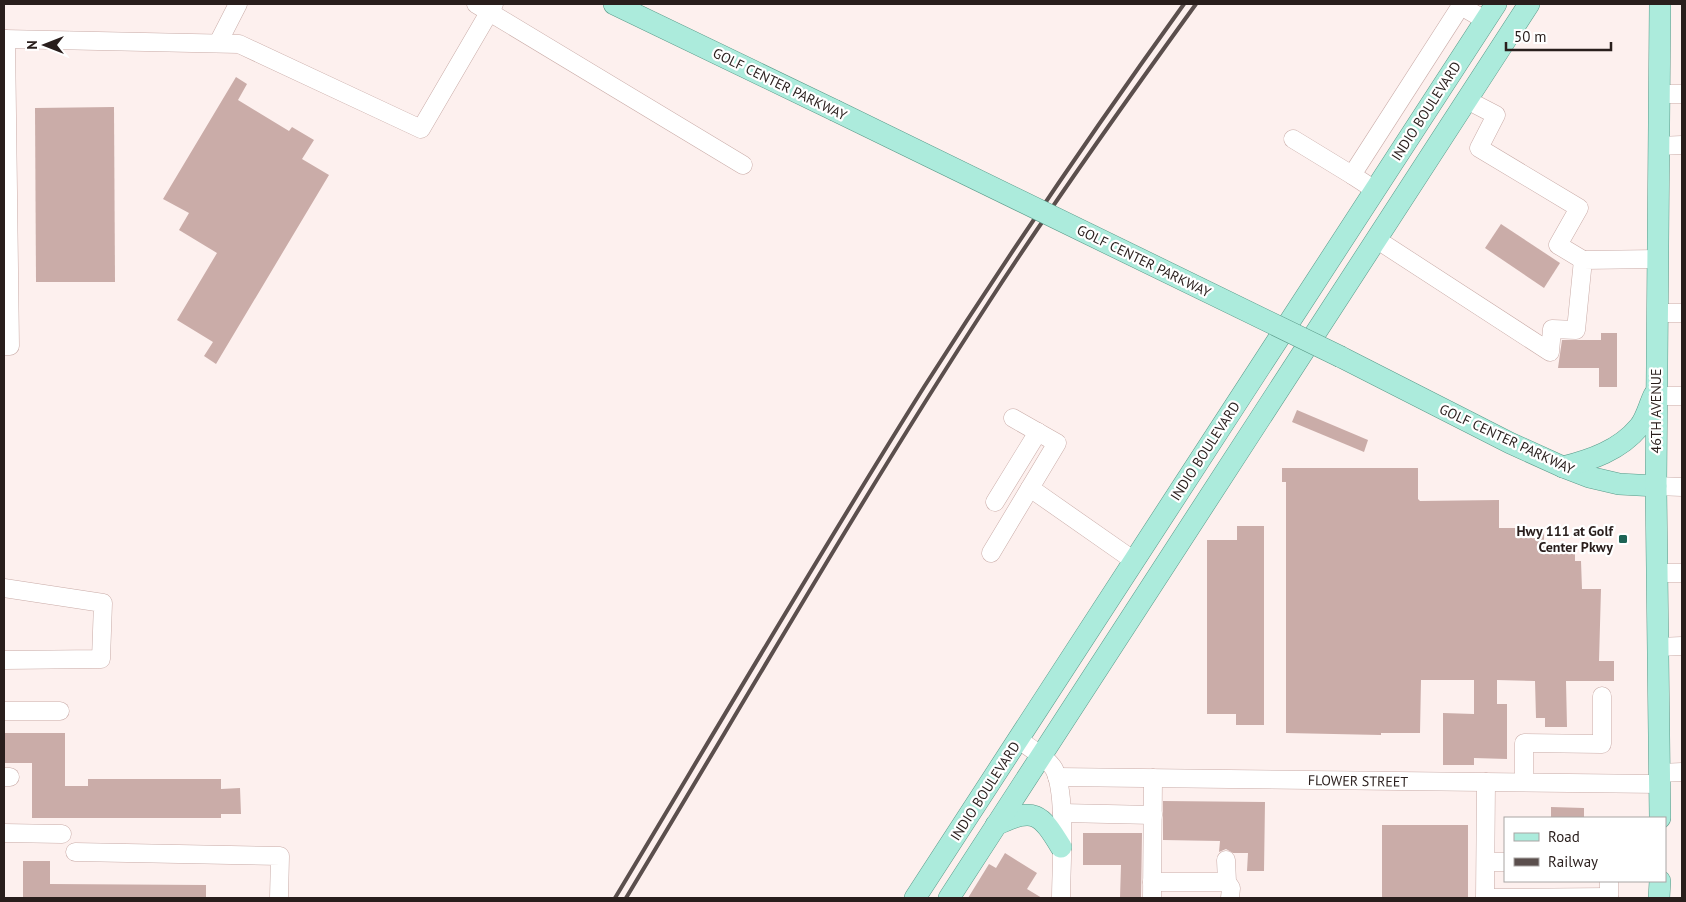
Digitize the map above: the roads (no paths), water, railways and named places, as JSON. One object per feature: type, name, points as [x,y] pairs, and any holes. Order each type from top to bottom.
[{"type":"main road","name":"GOLF CENTER PARKWAY","points":[[614,4],[1563,467],[1589,477],[1618,484],[1656,486]]},
{"type":"main road","name":"INDIO BOULEVARD","points":[[949,898],[1529,4]]},
{"type":"main road","name":"46TH AVENUE","points":[[1660,4],[1656,393],[1660,817]]},
{"type":"main road","name":"INDIO BOULEVARD","points":[[915,898],[1490,12]]},
{"type":"main road","points":[[1563,467],[1597,457],[1621,442],[1639,426],[1656,393]]},
{"type":"main road","points":[[1146,595],[1159,551],[1182,514],[1185,499],[1183,484]]},
{"type":"main road","points":[[996,825],[1014,816],[1032,815],[1047,824],[1062,847]]},
{"type":"main road","points":[[1659,898],[1660,882]]},
{"type":"street","points":[[218,43],[238,4]]},
{"type":"street","points":[[1352,175],[1462,5],[1490,12]]},
{"type":"street","points":[[4,346],[10,346],[5,39],[239,44],[421,129],[487,6],[743,165]]},
{"type":"street","points":[[1418,72],[1442,87]]},
{"type":"street","points":[[1659,94],[1682,94]]},
{"type":"street","points":[[1467,100],[1496,115],[1479,148],[1579,208],[1558,245],[1582,260],[1658,258]]},
{"type":"street","points":[[1381,130],[1404,145]]},
{"type":"street","points":[[1293,139],[1375,190]]},
{"type":"street","points":[[1659,146],[1682,145]]},
{"type":"street","points":[[1376,239],[1550,352],[1552,328],[1576,330],[1582,260]]},
{"type":"street","points":[[1657,313],[1682,313]]},
{"type":"street","points":[[1656,393],[1682,396]]},
{"type":"street","points":[[991,553],[1056,444],[1013,418]]},
{"type":"street","points":[[995,502],[1038,432]]},
{"type":"street","name":"GOLF CENTER PARKWAY","points":[[1656,486],[1682,487]]},
{"type":"street","points":[[1030,488],[1133,560]]},
{"type":"street","points":[[1657,573],[1682,573]]},
{"type":"street","points":[[4,588],[103,603],[101,659],[4,660]]},
{"type":"street","points":[[1658,647],[1682,646]]},
{"type":"street","points":[[1524,782],[1524,743],[1602,744],[1602,696]]},
{"type":"street","points":[[4,711],[60,711]]},
{"type":"street","points":[[1018,739],[1042,757],[1054,770],[1056,777],[1062,813],[1061,898]]},
{"type":"street","name":"FLOWER STREET","points":[[1056,777],[1524,782],[1660,778],[1682,772]]},
{"type":"street","points":[[1153,778],[1152,890],[1229,890],[1226,860]]},
{"type":"street","points":[[1486,782],[1485,898],[1609,892]]},
{"type":"street","points":[[1062,813],[1153,815]]},
{"type":"street","points":[[4,833],[62,834]]},
{"type":"street","points":[[76,852],[280,856],[279,898]]},
{"type":"street","points":[[1486,862],[1504,862]]},
{"type":"railway","points":[[615,898],[924,387],[1051,194],[1184,4]]},
{"type":"railway","points":[[626,898],[850,524],[942,375],[1065,189],[1196,4]]},
{"type":"place","name":"Hwy 111 at Golf Center Pkwy","points":[[1623,539]]}]
